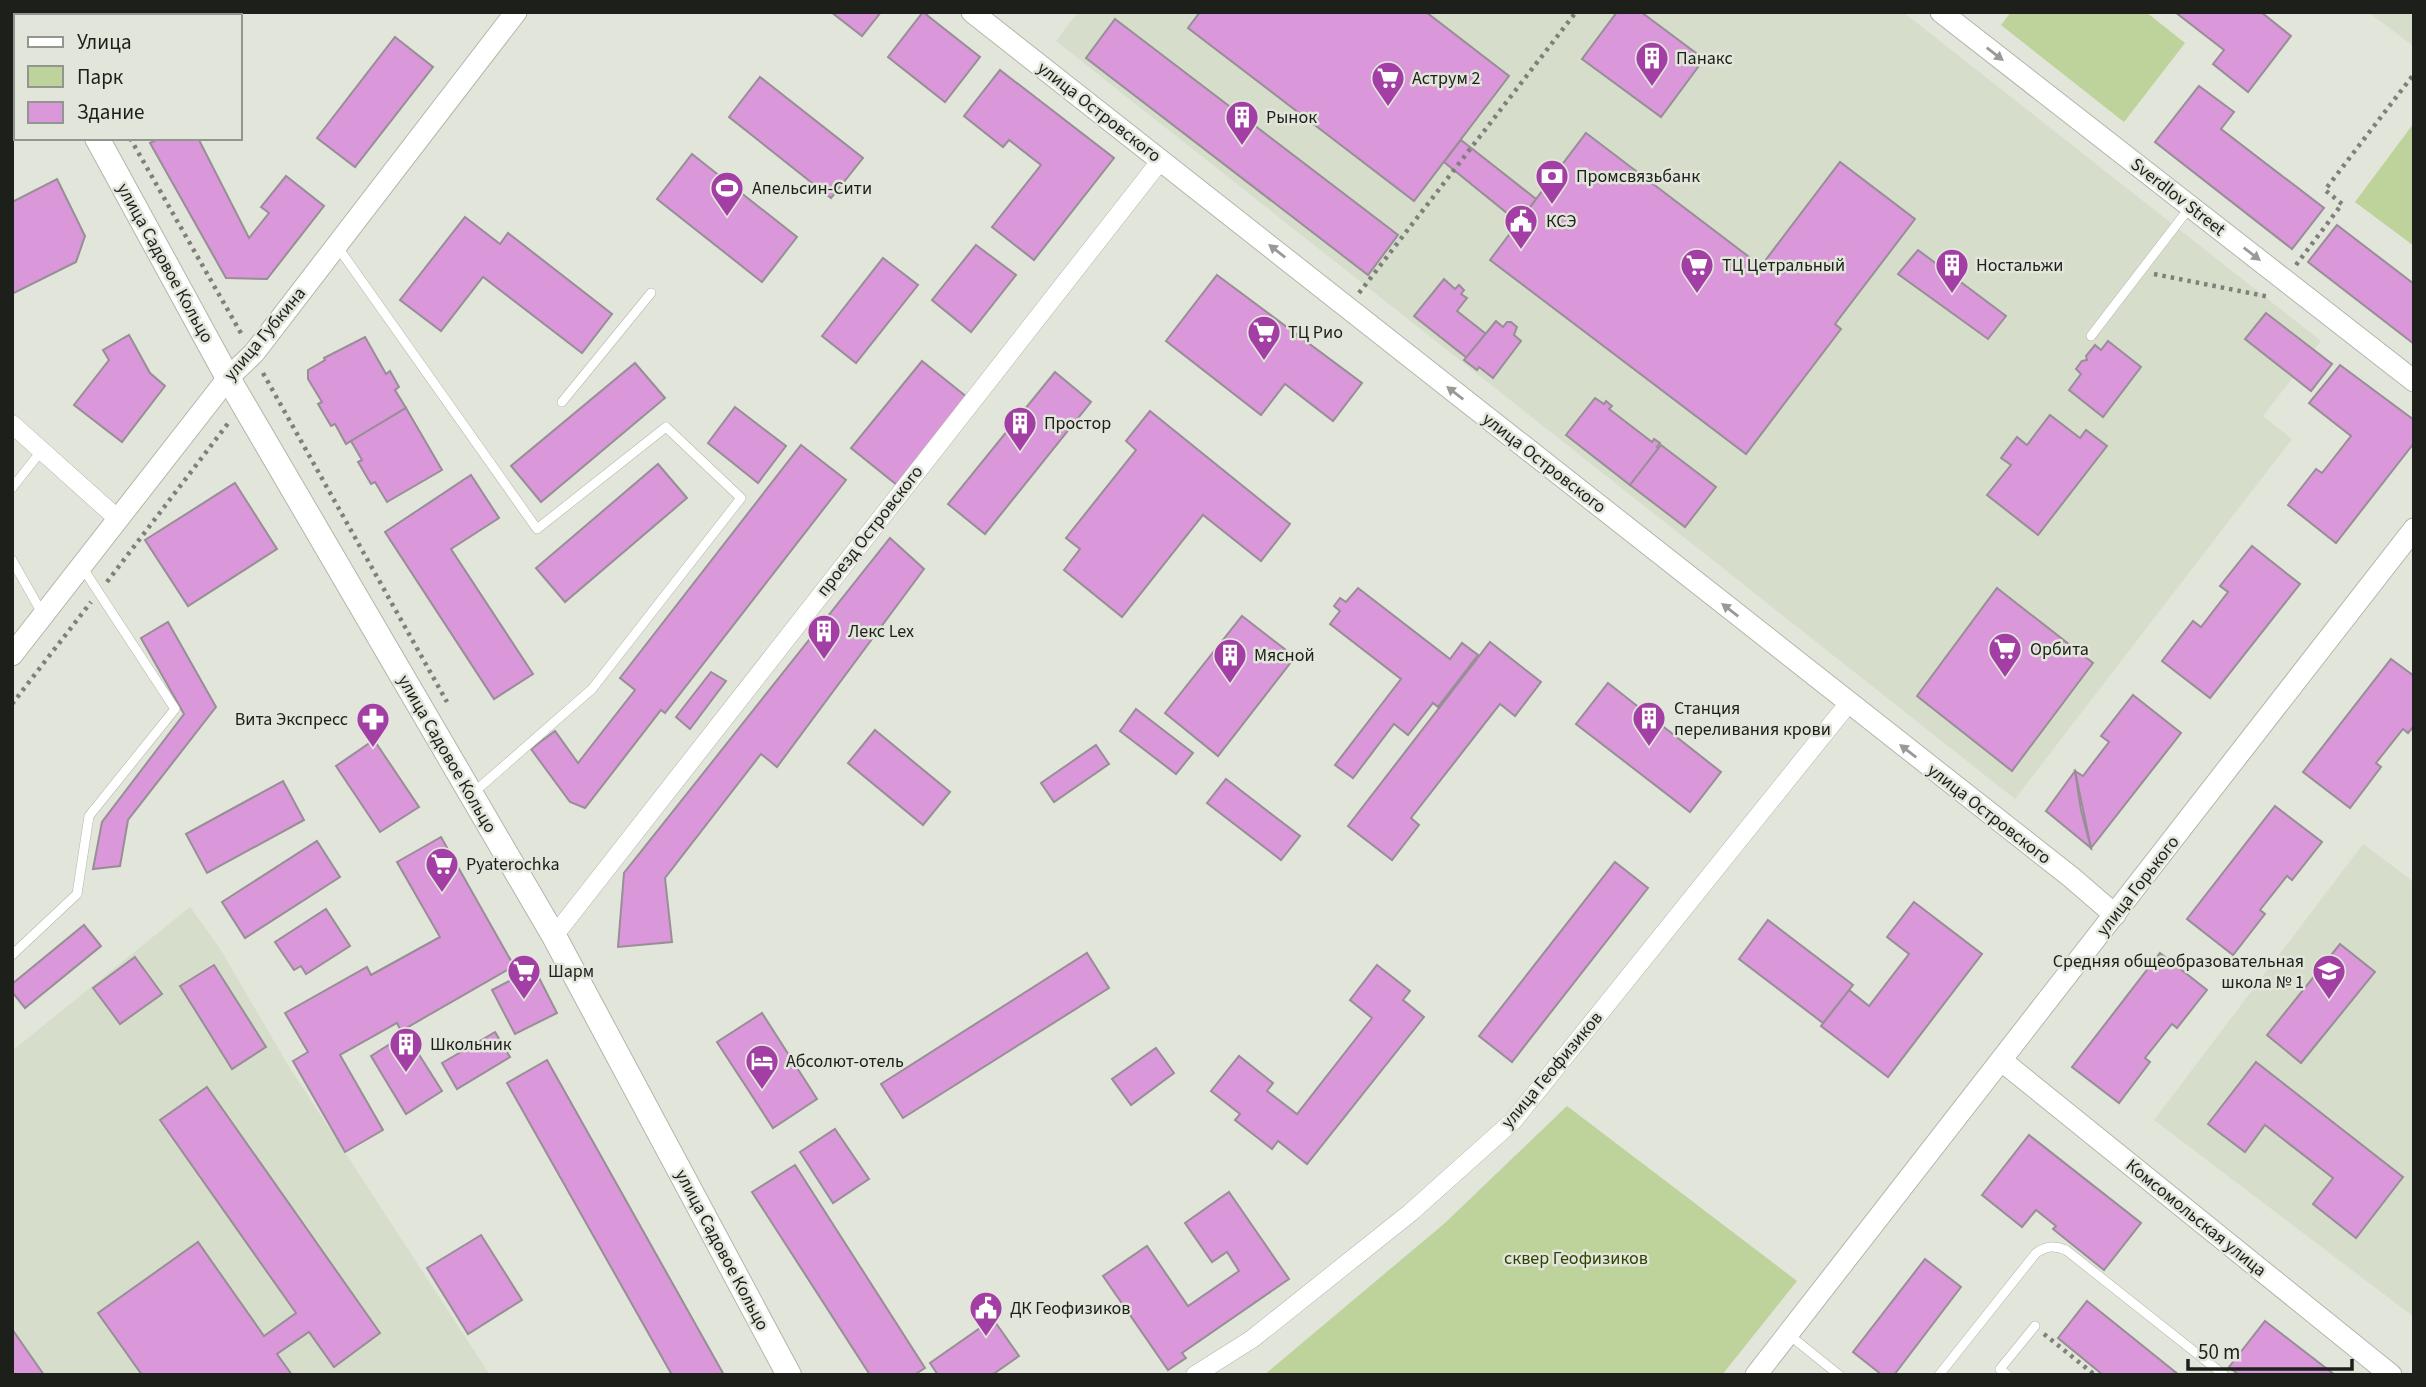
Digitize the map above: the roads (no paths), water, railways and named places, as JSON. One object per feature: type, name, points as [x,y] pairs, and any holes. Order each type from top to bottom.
[{"type":"main road","name":"улица Садовое Кольцо","points":[[98,140],[228,379],[554,936],[789,1375]]},
{"type":"street","name":"улица Губкина","points":[[13,650],[44,615],[228,379],[254,353],[516,12]]},
{"type":"street","name":"улица Островского","points":[[972,12],[2071,877],[2115,915]]},
{"type":"street","name":"Sverdlov Street","points":[[1941,12],[2414,381]]},
{"type":"street","name":"проезд Островского","points":[[554,936],[1161,160]]},
{"type":"street","points":[[12,424],[118,519]]},
{"type":"street","name":"улица Горького","points":[[1756,1375],[2414,529]]},
{"type":"street","name":"улица Геофизиков","points":[[1195,1375],[1252,1339],[1400,1221],[1513,1121],[1848,704]]},
{"type":"street","name":"Комсомольская улица","points":[[2002,1061],[2391,1375]]},
{"type":"lane","points":[[2091,335],[2190,206]]},
{"type":"lane","points":[[337,246],[537,528],[666,427],[741,498],[592,689],[471,795]]},
{"type":"lane","points":[[562,402],[651,293]]},
{"type":"lane","points":[[12,488],[42,450]]},
{"type":"lane","points":[[12,560],[44,615]]},
{"type":"lane","points":[[12,955],[77,894],[89,816],[175,709],[82,567]]},
{"type":"lane","points":[[1939,1375],[2036,1253],[2044,1247],[2056,1246],[2066,1250],[2224,1375]]},
{"type":"lane","points":[[2001,1373],[2035,1326]]},
{"type":"lane","points":[[1788,1334],[1839,1375]]},
{"type":"place","name":"Панакс","points":[[1652,88]]},
{"type":"place","name":"Аструм 2","points":[[1388,108]]},
{"type":"place","name":"Рынок","points":[[1242,147]]},
{"type":"place","name":"Промсвязьбанк","points":[[1552,206]]},
{"type":"place","name":"Апельсин-Сити","points":[[727,218]]},
{"type":"place","name":"КСЭ","points":[[1521,251]]},
{"type":"place","name":"ТЦ Цетральный","points":[[1697,295]]},
{"type":"place","name":"Ностальжи","points":[[1952,295]]},
{"type":"place","name":"ТЦ Рио","points":[[1264,362]]},
{"type":"place","name":"Простор","points":[[1020,453]]},
{"type":"place","name":"Лекс Lex","points":[[824,661]]},
{"type":"place","name":"Орбита","points":[[2005,679]]},
{"type":"place","name":"Мясной","points":[[1230,685]]},
{"type":"place","name":"Станция переливания крови","points":[[1649,748]]},
{"type":"place","name":"Вита Экспресс","points":[[373,749]]},
{"type":"place","name":"Pyaterochka","points":[[442,894]]},
{"type":"place","name":"Шарм","points":[[524,1001]]},
{"type":"place","name":"Средняя общеобразовательная школа № 1","points":[[2329,1001]]},
{"type":"place","name":"Школьник","points":[[406,1074]]},
{"type":"place","name":"Абсолют-отель","points":[[762,1091]]},
{"type":"place","name":"ДК Геофизиков","points":[[986,1338]]},
{"type":"park label","name":"cквер Геофизиков","points":[[1576,1258]]}]
